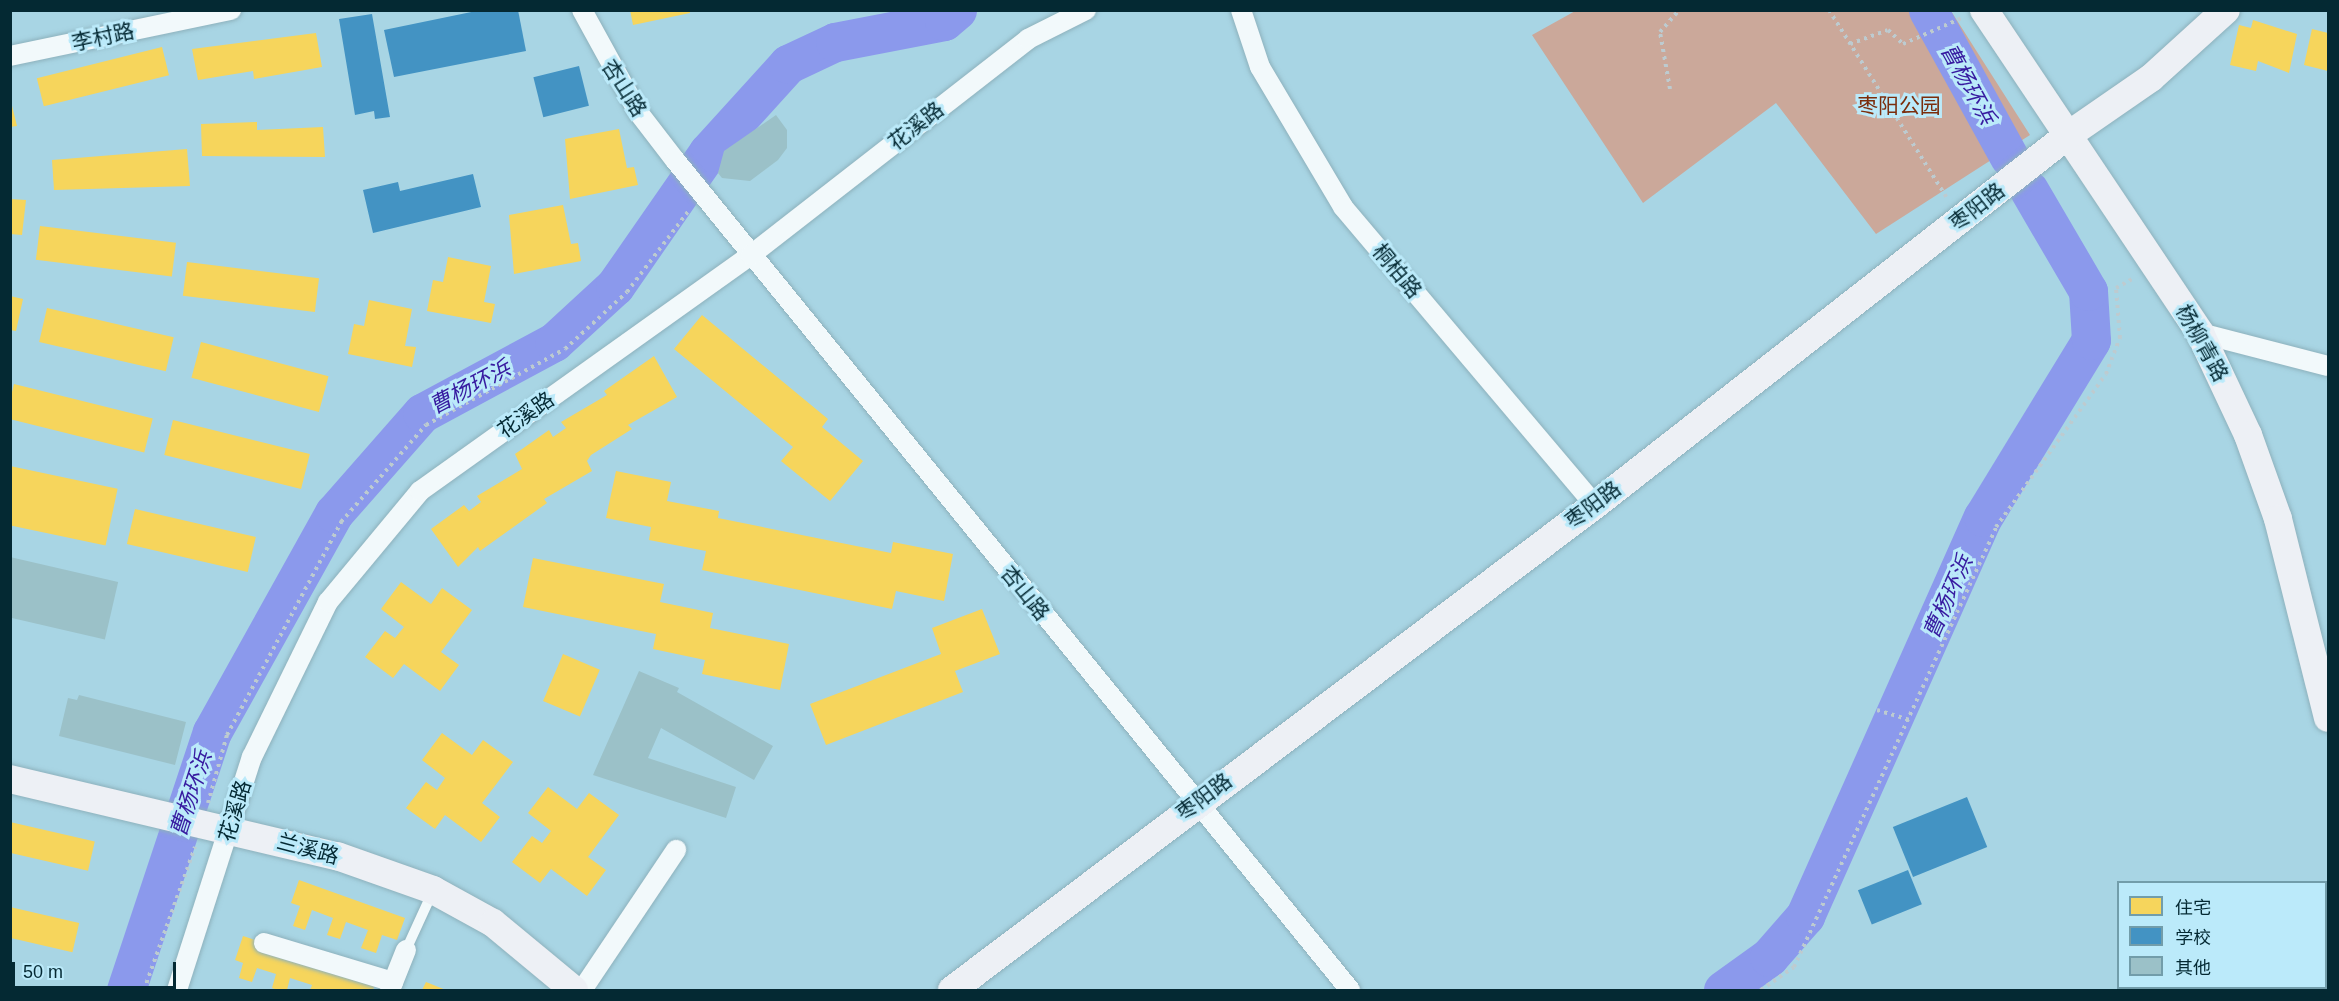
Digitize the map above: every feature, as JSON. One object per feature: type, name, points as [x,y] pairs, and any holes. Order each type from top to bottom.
[{"type":"street","name":"李村路","points":[[10,56],[231,10]]},
{"type":"street","name":"杏山路","points":[[582,10],[633,103],[675,160],[1195,804],[1350,990]]},
{"type":"street","name":"花溪路","points":[[177,990],[252,757],[328,602],[420,490],[751,255],[1028,39],[1086,10]]},
{"type":"street","name":"桐柏路","points":[[1241,10],[1260,67],[1343,207],[1595,505]]},
{"type":"street","name":"杨柳青路","points":[[1984,10],[2200,333],[2248,435],[2278,519],[2328,718]]},
{"type":"street","name":"枣阳路","points":[[952,990],[1195,804],[1595,505],[2067,136],[2151,78],[2226,10]]},
{"type":"street","points":[[2200,333],[2328,366]]},
{"type":"street","name":"兰溪路","points":[[10,779],[203,822],[337,856],[433,890],[493,923],[574,990]]},
{"type":"street","points":[[582,990],[676,850]]},
{"type":"street","points":[[264,943],[392,986],[406,950]]},
{"type":"lane","points":[[406,950],[433,890]]},
{"type":"path","points":[[1670,89],[1660,32],[1679,10]]},
{"type":"path","points":[[1829,10],[1961,219]]},
{"type":"path","points":[[1850,44],[1888,30],[1903,44],[1948,24]]},
{"type":"path","points":[[1761,990],[1794,967],[1996,527],[2106,374],[2120,338],[2116,288],[2155,265]]},
{"type":"path","points":[[1876,711],[1908,719]]},
{"type":"path","points":[[144,990],[203,822]]},
{"type":"green space","name":"枣阳公园","points":[[1577,10],[1951,11],[2030,135],[1876,234],[1776,103],[1643,203],[1532,35]]},
{"type":"building: 住宅","points":[[630,10],[689,10],[690,13],[633,25]]},
{"type":"building: 住宅","points":[[2253,20],[2297,34],[2289,73],[2258,61],[2256,71],[2230,65],[2239,25],[2251,28]]},
{"type":"building: 住宅","points":[[2312,29],[2328,33],[2328,71],[2304,65]]},
{"type":"building: 住宅","points":[[316,33],[322,67],[254,79],[253,71],[198,80],[192,49]]},
{"type":"building: 住宅","points":[[162,47],[169,75],[44,106],[37,78]]},
{"type":"building: 住宅","points":[[10,103],[17,126],[10,127]]},
{"type":"building: 住宅","points":[[257,122],[257,130],[323,127],[325,157],[202,156],[201,124]]},
{"type":"building: 住宅","points":[[619,129],[627,168],[634,167],[638,185],[570,199],[565,139]]},
{"type":"building: 住宅","points":[[187,149],[190,186],[54,190],[52,160]]},
{"type":"building: 住宅","points":[[10,199],[26,200],[22,235],[10,234]]},
{"type":"building: 住宅","points":[[563,205],[571,244],[578,243],[581,261],[514,274],[509,215]]},
{"type":"building: 住宅","points":[[40,226],[176,243],[172,276],[36,260]]},
{"type":"building: 住宅","points":[[448,257],[491,266],[484,302],[495,304],[491,323],[427,311],[433,280],[443,282]]},
{"type":"building: 住宅","points":[[187,262],[319,278],[315,312],[183,296]]},
{"type":"building: 住宅","points":[[10,296],[23,299],[16,331],[10,330]]},
{"type":"building: 住宅","points":[[369,300],[412,309],[405,346],[416,347],[412,367],[348,354],[354,324],[364,326]]},
{"type":"building: 住宅","points":[[47,308],[174,337],[166,371],[39,342]]},
{"type":"building: 住宅","points":[[702,315],[828,419],[822,427],[863,461],[830,501],[781,461],[793,447],[674,349]]},
{"type":"building: 住宅","points":[[201,342],[329,376],[319,412],[191,378]]},
{"type":"building: 住宅","points":[[654,356],[677,397],[628,425],[632,429],[591,455],[587,461],[592,471],[544,499],[547,503],[480,551],[478,547],[458,567],[431,529],[464,505],[469,511],[481,502],[477,496],[522,469],[515,454],[549,430],[553,437],[566,428],[561,422],[607,395],[604,391]]},
{"type":"building: 住宅","points":[[14,384],[153,419],[144,453],[10,419],[10,400]]},
{"type":"building: 住宅","points":[[173,420],[310,454],[301,489],[164,455]]},
{"type":"building: 住宅","points":[[10,466],[118,489],[106,546],[10,525]]},
{"type":"building: 住宅","points":[[616,471],[671,482],[667,501],[719,511],[718,518],[891,553],[893,542],[953,554],[944,601],[896,591],[892,609],[702,570],[706,551],[649,540],[651,527],[606,518]]},
{"type":"building: 住宅","points":[[135,509],[256,537],[248,572],[127,544]]},
{"type":"building: 住宅","points":[[533,558],[664,584],[660,602],[713,613],[710,628],[789,644],[780,690],[702,674],[705,660],[653,649],[656,634],[523,607]]},
{"type":"building: 住宅","points":[[401,582],[431,604],[442,588],[472,610],[441,652],[459,665],[440,691],[404,664],[393,678],[365,657],[385,631],[395,638],[404,627],[381,609]]},
{"type":"building: 住宅","points":[[982,609],[1000,654],[955,671],[963,692],[826,745],[810,704],[941,654],[932,628]]},
{"type":"building: 住宅","points":[[563,654],[600,670],[580,717],[543,701]]},
{"type":"building: 住宅","points":[[442,733],[472,755],[483,740],[513,762],[482,803],[500,817],[481,842],[445,815],[435,829],[406,808],[426,782],[437,790],[445,778],[422,760]]},
{"type":"building: 住宅","points":[[548,787],[577,809],[589,793],[619,815],[588,857],[606,870],[587,896],[551,869],[540,883],[512,862],[532,836],[542,843],[551,831],[528,813]]},
{"type":"building: 住宅","points":[[10,822],[95,842],[88,871],[10,853]]},
{"type":"building: 住宅","points":[[299,880],[405,918],[397,940],[382,935],[376,953],[361,948],[368,930],[346,922],[340,939],[327,935],[333,918],[312,910],[305,930],[293,926],[300,906],[291,903]]},
{"type":"building: 住宅","points":[[10,907],[79,923],[72,952],[10,938]]},
{"type":"building: 住宅","points":[[243,936],[377,980],[373,990],[310,990],[312,985],[290,978],[287,990],[278,990],[272,988],[276,974],[257,968],[252,982],[239,978],[243,963],[235,960]]},
{"type":"building: 住宅","points":[[426,982],[446,990],[422,990]]},
{"type":"building: 学校","points":[[481,10],[518,10],[526,51],[394,77],[384,30]]},
{"type":"building: 学校","points":[[372,14],[390,117],[375,119],[374,111],[355,115],[339,19]]},
{"type":"building: 学校","points":[[579,66],[589,106],[543,117],[533,77]]},
{"type":"building: 学校","points":[[473,174],[481,207],[373,233],[363,190],[398,182],[400,191]]},
{"type":"building: 学校","points":[[1967,797],[1987,847],[1913,877],[1893,827]]},
{"type":"building: 学校","points":[[1908,870],[1922,904],[1872,925],[1858,890]]},
{"type":"building: 其他","points":[[776,115],[787,130],[787,148],[778,160],[750,181],[722,178],[718,173],[724,151]]},
{"type":"building: 其他","points":[[10,557],[118,582],[105,639],[10,618]]},
{"type":"building: 其他","points":[[639,671],[679,688],[677,692],[773,746],[754,780],[661,728],[648,758],[736,787],[726,818],[593,775]]},
{"type":"building: 其他","points":[[79,695],[186,722],[175,765],[59,736],[68,698],[77,700]]},
{"type":"waterway","name":"曹杨环浜","points":[[126,990],[212,732],[334,513],[422,413],[554,342],[615,286],[708,152],[788,64],[835,42],[944,21],[957,10]]},
{"type":"waterway","name":"曹杨环浜","points":[[1928,10],[2009,157]]},
{"type":"waterway","name":"曹杨环浜","points":[[1723,990],[1769,957],[1805,916],[1983,517],[2091,340],[2088,291],[2029,190]]}]
